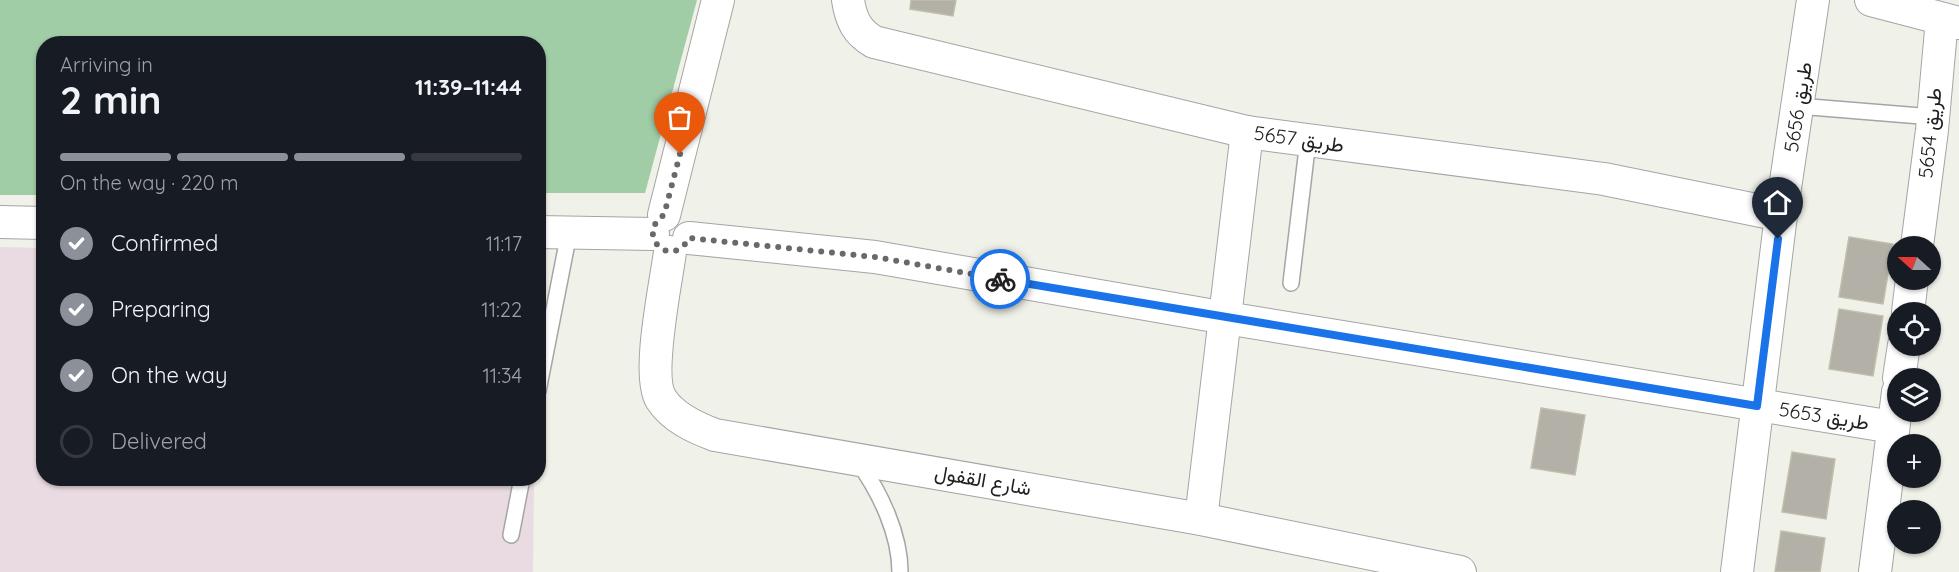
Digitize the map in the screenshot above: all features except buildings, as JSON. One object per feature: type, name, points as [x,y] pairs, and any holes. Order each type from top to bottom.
[{"type":"street","name":"شارع القفول","points":[[718,0],[669,235],[655,376],[656,388],[666,405],[684,420],[715,435],[1201,519],[1460,572]]},
{"type":"street","name":"طريق 5657","points":[[848,0],[854,24],[859,31],[874,42],[1246,132],[1604,179],[1781,215]]},
{"type":"street","name":"طريق 5656","points":[[1737,572],[1781,215],[1813,0]]},
{"type":"street","points":[[1871,0],[1950,21]]},
{"type":"street","name":"طريق 5654","points":[[1918,236],[1933,117],[1950,21]]},
{"type":"street","points":[[1201,519],[1246,132]]},
{"type":"street","points":[[0,222],[36,223]]},
{"type":"street","name":"طريق 5653","points":[[554,232],[669,235],[875,257],[1226,318],[1893,427]]},
{"type":"street","points":[[1875,572],[1894,422]]},
{"type":"lane","points":[[1798,106],[1933,117]]},
{"type":"lane","points":[[1291,283],[1308,140]]},
{"type":"lane","points":[[546,312],[554,232]]},
{"type":"lane","points":[[856,460],[879,496],[897,545],[900,572]]},
{"type":"lane","points":[[511,535],[520,486]]},
{"type":"shaded area","points":[[0,247],[36,248],[36,486],[534,486],[533,572],[0,572]]},
{"type":"green space","points":[[0,0],[697,0],[645,193],[546,193],[546,36],[36,36],[36,195],[0,195]]},
{"type":"way so far","points":[[680,154],[664,215],[654,225],[652,234],[655,243],[662,249],[670,252],[680,250],[689,238],[875,257],[1000,279]]},
{"type":"route","points":[[1000,279],[1757,406],[1778,239]]}]
